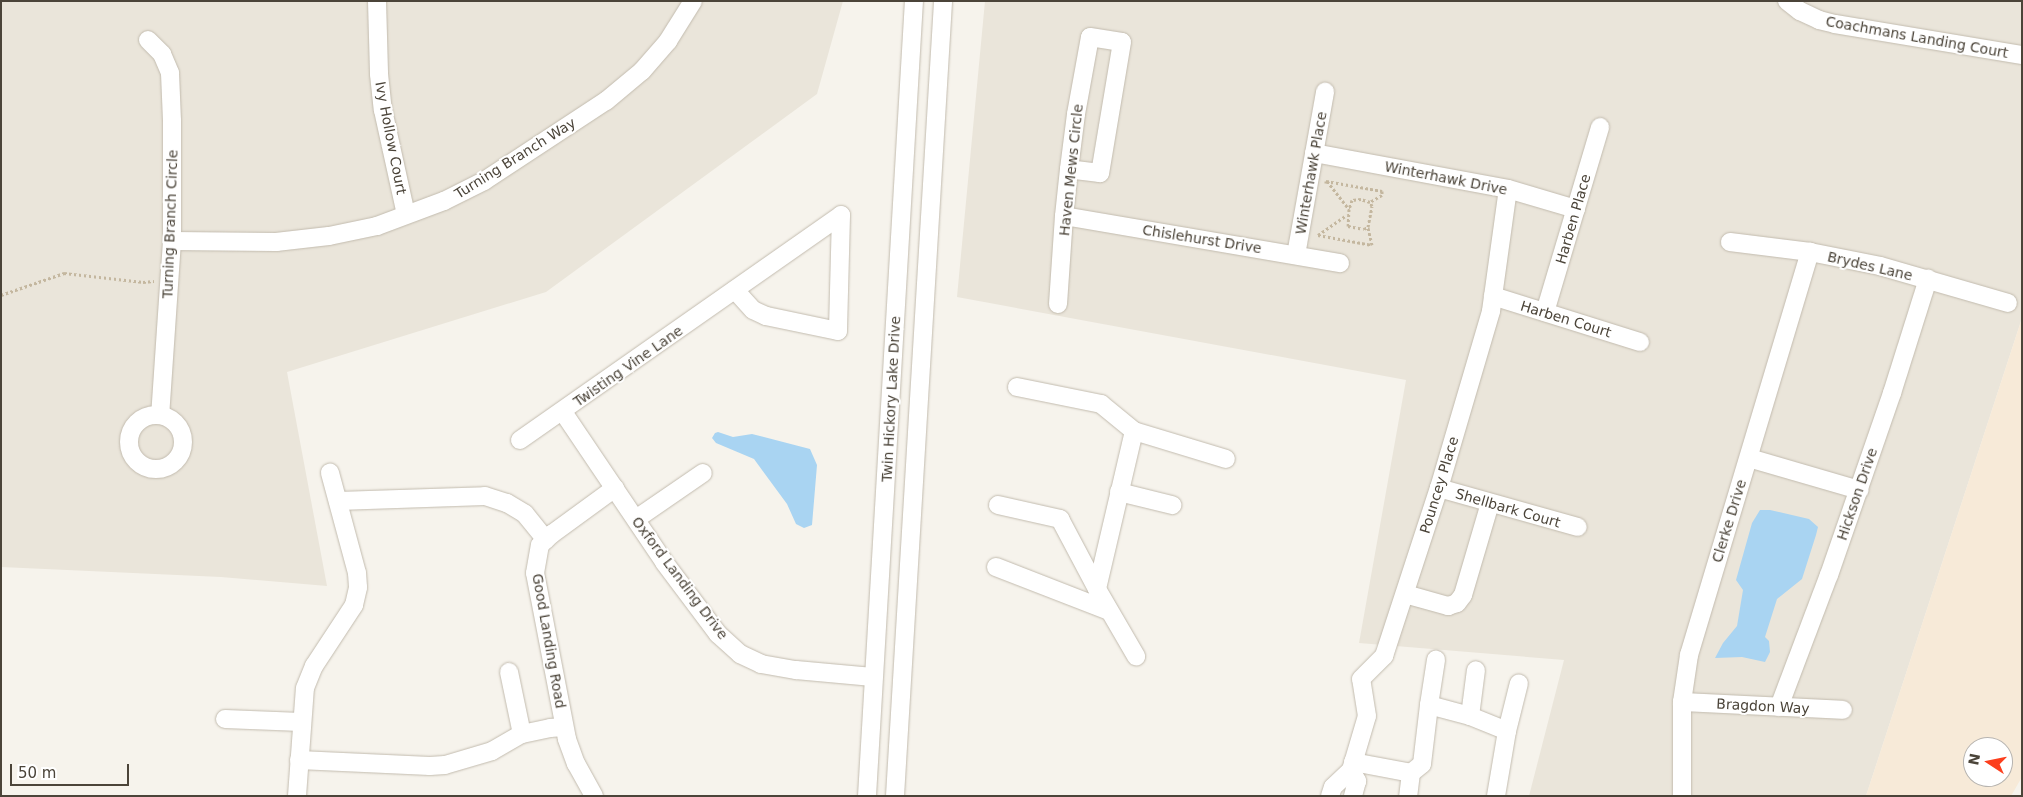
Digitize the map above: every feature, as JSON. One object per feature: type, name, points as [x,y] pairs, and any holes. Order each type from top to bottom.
[{"type":"street","name":"Ivy Hollow Court","points":[[378,1],[378,74],[383,110],[406,215]]},
{"type":"street","name":"Turning Branch Way","points":[[172,241],[276,242],[329,236],[377,226],[444,201],[484,181],[606,101],[642,70],[662,48],[693,1]]},
{"type":"street","name":"Twin Hickory Lake Drive","points":[[867,796],[914,1]]},
{"type":"street","name":"Twin Hickory Lake Drive","points":[[895,796],[943,1]]},
{"type":"street","name":"Coachmans Landing Court","points":[[1787,1],[1812,17],[1835,24],[2022,55]]},
{"type":"street","name":"Haven Mews Circle","points":[[1058,304],[1069,169],[1076,114],[1090,37],[1122,42],[1100,173],[1069,169]]},
{"type":"street","name":"Turning Branch Circle","points":[[148,40],[162,54],[170,73],[172,241],[160,415]]},
{"type":"street","name":"Winterhawk Place","points":[[1296,255],[1325,92]]},
{"type":"street","name":"Harben Place","points":[[1545,312],[1600,127]]},
{"type":"street","name":"Winterhawk Drive","points":[[1314,153],[1508,189],[1576,209]]},
{"type":"street","name":"Pouncey Place","points":[[1330,796],[1333,787],[1352,766],[1367,716],[1361,679],[1384,656],[1439,488],[1491,311],[1508,189]]},
{"type":"street","name":"Twisting Vine Lane","points":[[520,440],[563,412],[734,290],[841,215],[838,331],[766,316],[753,310],[734,290]]},
{"type":"street","name":"Chislehurst Drive","points":[[1064,216],[1340,263]]},
{"type":"street","name":"Brydes Lane","points":[[1730,242],[1810,252],[1880,266],[2008,303]]},
{"type":"street","name":"Clerke Drive","points":[[1682,796],[1682,702],[1694,639],[1810,252]]},
{"type":"street","name":"Hickson Drive","points":[[1779,707],[1830,575],[1892,393],[1928,279]]},
{"type":"street","name":"Harben Court","points":[[1493,296],[1640,342]]},
{"type":"street","points":[[1017,386],[1101,404],[1134,431],[1226,459]]},
{"type":"street","name":"Oxford Landing Drive","points":[[563,412],[718,634],[740,654],[761,664],[796,670],[873,678]]},
{"type":"street","points":[[1097,589],[1134,431]]},
{"type":"street","points":[[1749,458],[1859,490]]},
{"type":"street","points":[[297,796],[303,700],[309,677],[354,605],[356,597],[357,573],[330,472]]},
{"type":"street","points":[[636,519],[703,472]]},
{"type":"street","points":[[338,501],[485,496],[506,502],[521,511],[533,522],[546,540],[615,488]]},
{"type":"street","name":"Shellbark Court","points":[[1439,488],[1578,527]]},
{"type":"street","points":[[1119,492],[1172,505]]},
{"type":"street","points":[[1405,594],[1448,606],[1457,603],[1463,595],[1490,502]]},
{"type":"street","points":[[998,505],[1060,519],[1108,610],[1136,656]]},
{"type":"street","name":"Good Landing Road","points":[[546,540],[540,546],[535,573],[564,727],[576,764],[594,796]]},
{"type":"street","points":[[996,567],[1108,610]]},
{"type":"street","points":[[1408,796],[1411,773],[1422,764],[1436,660]]},
{"type":"street","points":[[1470,716],[1476,670]]},
{"type":"street","points":[[509,672],[522,734]]},
{"type":"street","points":[[1496,796],[1507,731],[1519,683]]},
{"type":"street","name":"Bragdon Way","points":[[1682,702],[1843,710]]},
{"type":"street","points":[[1429,705],[1470,716],[1507,731]]},
{"type":"street","points":[[225,719],[302,722]]},
{"type":"street","points":[[299,760],[430,766],[476,757],[522,734],[564,727]]},
{"type":"street","name":"Pouncey Place","points":[[1352,766],[1357,781],[1353,796]]},
{"type":"street","points":[[1352,766],[1411,773]]},
{"type":"path","points":[[1325,190],[1326,181]]},
{"type":"path","points":[[1326,181],[1382,191],[1382,195],[1370,202],[1361,199],[1352,200],[1348,208],[1348,226],[1364,229],[1368,227]]},
{"type":"path","points":[[1326,181],[1348,208]]},
{"type":"path","points":[[1318,235],[1372,245],[1368,227],[1372,206],[1370,202]]},
{"type":"path","points":[[1318,235],[1347,215]]},
{"type":"path","points":[[1317,241],[1319,227]]},
{"type":"path","points":[[1,295],[64,273],[143,282],[170,280]]},
{"type":"shaded area","points":[[1,1],[843,1],[817,94],[546,292],[287,372],[327,586],[221,577],[1,567]]},
{"type":"shaded area","points":[[985,1],[2022,1],[2022,318],[1866,796],[1529,796],[1564,660],[1359,643],[1406,380],[957,297]]},
{"type":"shaded area","points":[[2022,318],[2022,777],[2011,796],[1866,796]]},
{"type":"water","points":[[718,432],[733,437],[752,434],[810,449],[817,465],[812,525],[804,528],[796,524],[787,504],[754,459],[716,443],[712,438]]},
{"type":"water","points":[[1760,510],[1770,510],[1809,519],[1818,527],[1816,535],[1802,579],[1777,599],[1765,637],[1769,641],[1770,652],[1765,662],[1742,657],[1715,658],[1723,643],[1737,626],[1743,590],[1736,580],[1752,523]]}]
